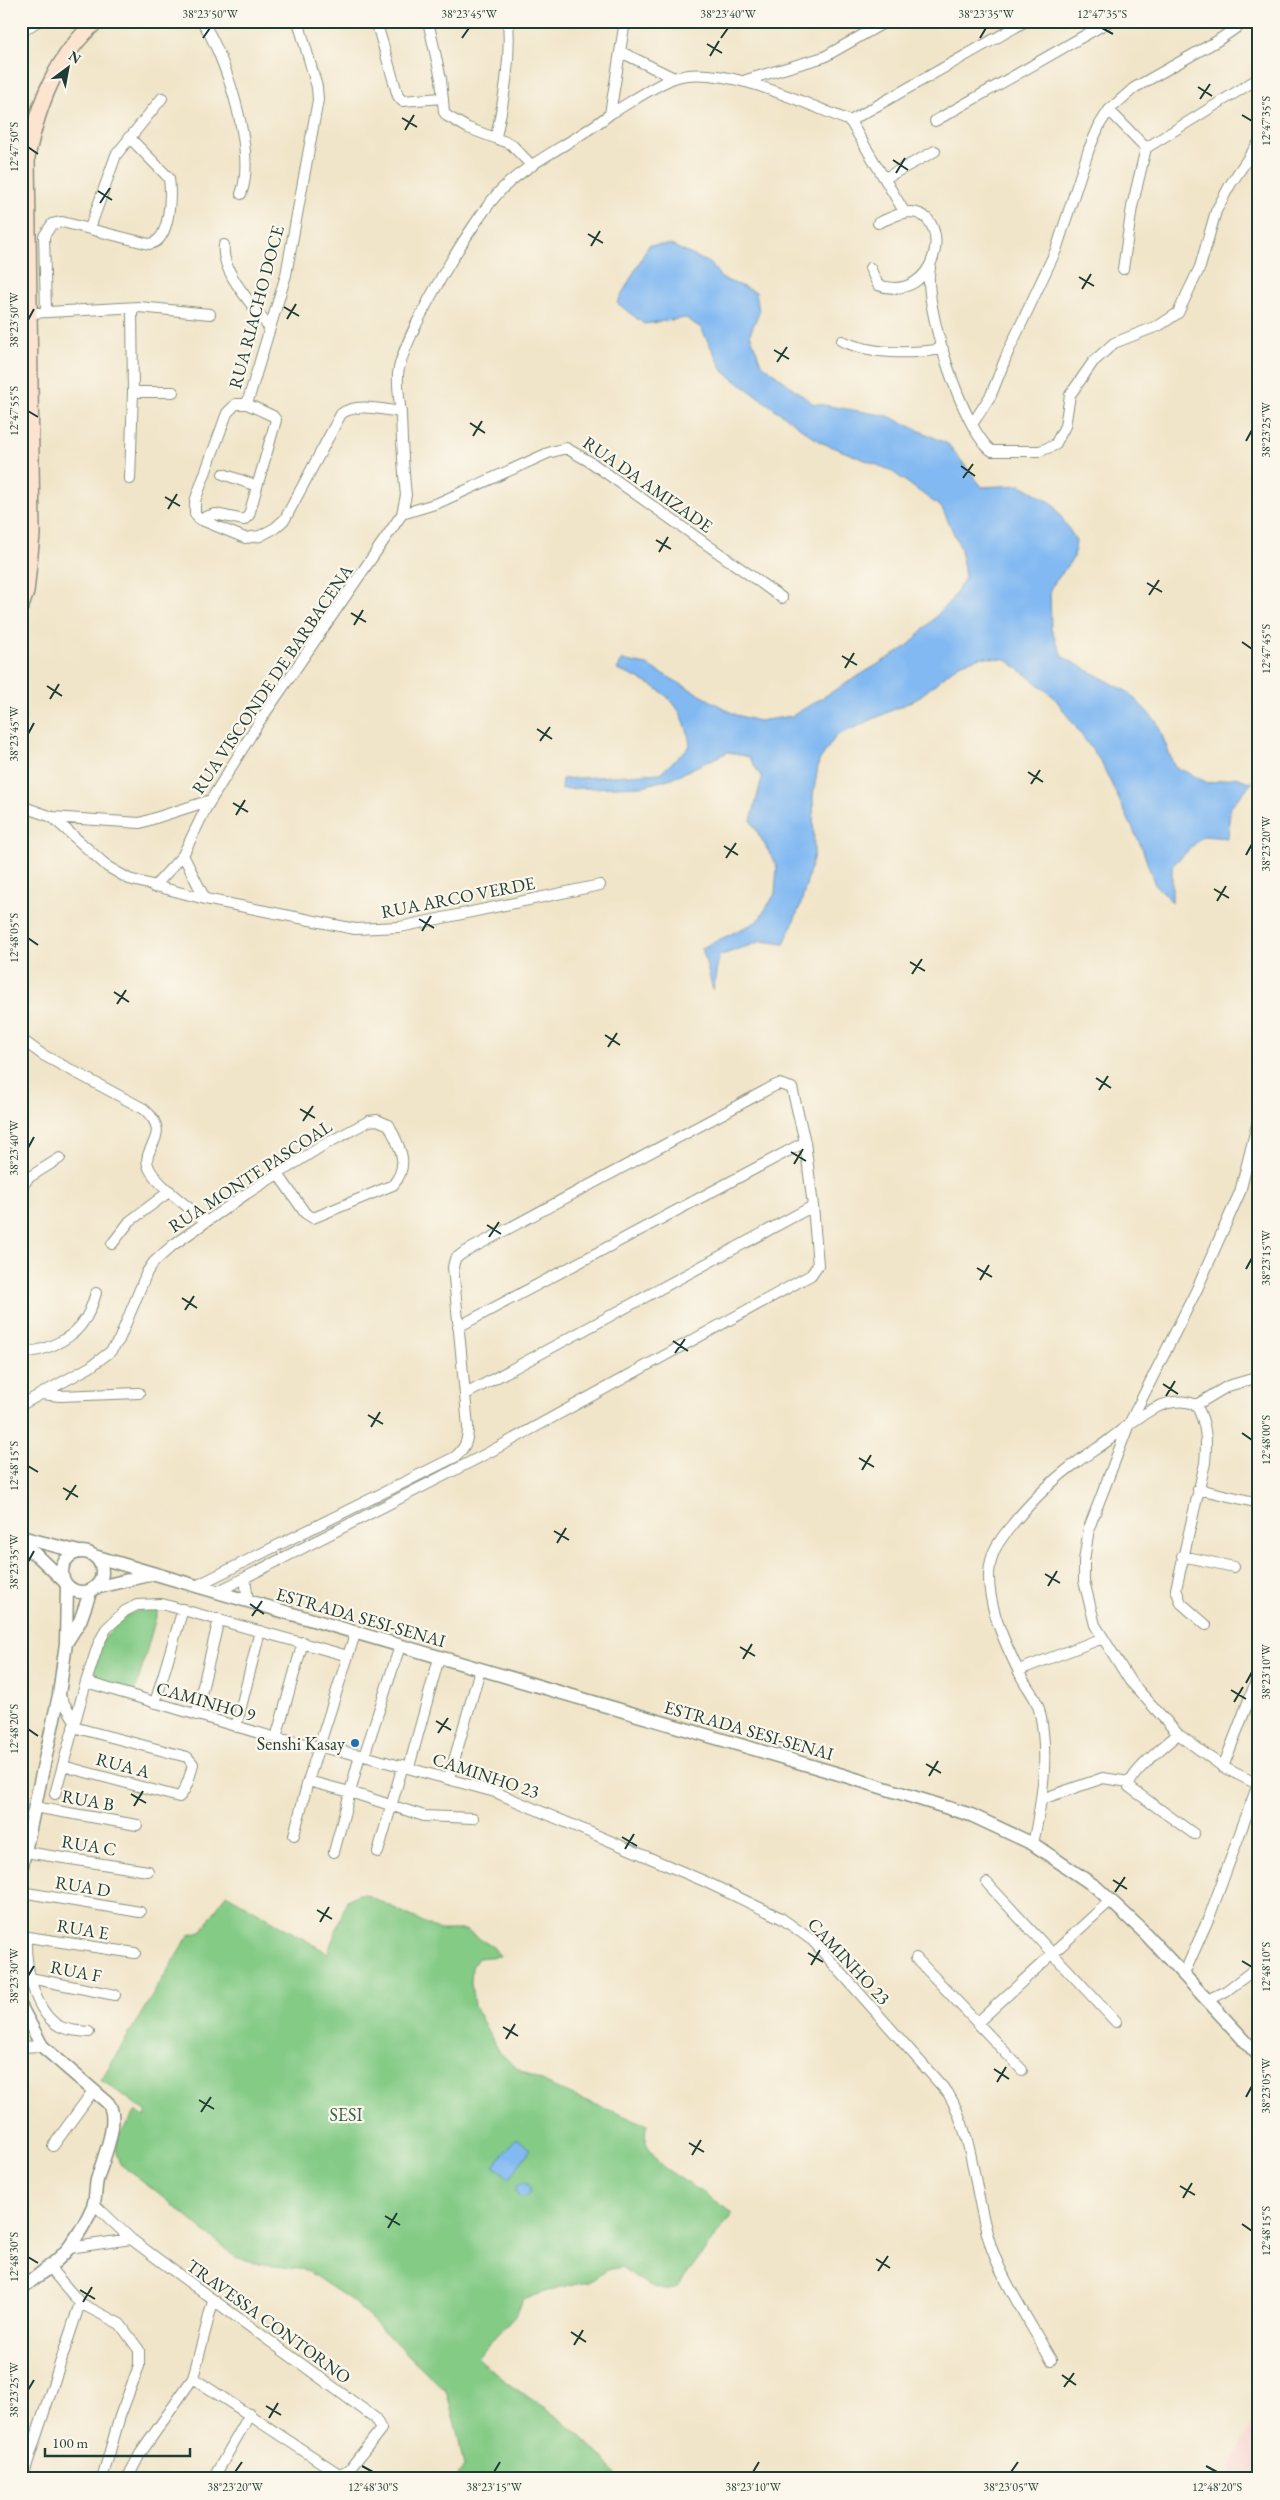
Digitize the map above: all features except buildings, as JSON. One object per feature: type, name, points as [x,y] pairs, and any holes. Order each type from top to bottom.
[{"type":"main road","points":[[23,595],[32,535],[27,166],[35,121],[48,86],[71,48],[97,21]]},
{"type":"street","points":[[21,32],[38,21]]},
{"type":"street","points":[[202,21],[216,48],[239,117],[245,160],[245,182],[241,194]]},
{"type":"street","name":"RUA RIACHO DOCE","points":[[199,519],[195,514],[196,501],[224,420],[231,407],[240,403],[247,404],[286,275],[318,100],[317,87],[298,21]]},
{"type":"street","points":[[376,21],[398,96],[402,101],[444,98]]},
{"type":"street","points":[[428,21],[444,98],[444,112],[447,116],[468,128],[511,144],[532,166]]},
{"type":"street","points":[[496,137],[506,88],[509,40],[508,21]]},
{"type":"street","points":[[610,114],[625,21]]},
{"type":"street","points":[[746,80],[824,57],[887,21]]},
{"type":"street","points":[[850,121],[1026,21]]},
{"type":"street","points":[[934,121],[1110,21]]},
{"type":"street","points":[[973,423],[991,395],[1008,352],[1056,250],[1091,143],[1109,110],[1134,88],[1217,41],[1246,21]]},
{"type":"street","points":[[621,52],[674,78]]},
{"type":"street","points":[[402,514],[406,496],[398,375],[401,360],[429,300],[471,230],[495,197],[508,184],[532,166],[576,140],[610,114],[674,78],[696,75],[746,80],[850,121],[905,213]]},
{"type":"street","points":[[1123,269],[1132,207],[1146,148],[1259,78]]},
{"type":"street","points":[[90,228],[113,162],[129,137],[162,98]]},
{"type":"street","points":[[1109,110],[1146,148]]},
{"type":"street","points":[[46,312],[44,236],[48,229],[56,223],[62,222],[90,228],[150,244],[158,242],[163,236],[169,208],[169,178],[129,137]]},
{"type":"street","points":[[878,223],[913,212],[921,216],[932,227],[937,248],[930,268],[928,286],[951,379],[984,444],[992,451],[1040,451],[1055,445],[1065,426],[1070,395],[1079,380],[1099,356],[1114,342],[1160,324],[1178,313],[1200,267],[1216,211],[1230,185],[1259,142]]},
{"type":"street","points":[[885,178],[935,151]]},
{"type":"street","points":[[224,245],[223,258],[228,270],[270,328]]},
{"type":"street","points":[[870,268],[878,285],[892,287],[911,284],[921,278],[930,268]]},
{"type":"street","points":[[130,479],[134,392],[132,308]]},
{"type":"street","points":[[30,313],[157,308],[210,314]]},
{"type":"street","points":[[842,341],[885,352],[914,353],[943,349]]},
{"type":"street","points":[[134,392],[173,392]]},
{"type":"street","points":[[199,519],[215,514],[247,519],[276,420],[272,416],[247,404]]},
{"type":"street","points":[[199,519],[245,538],[266,534],[285,519],[342,414],[351,408],[400,412]]},
{"type":"street","name":"RUA DA AMIZADE","points":[[402,514],[438,503],[548,453],[566,448],[592,463],[782,598]]},
{"type":"street","points":[[222,474],[257,486]]},
{"type":"street","name":"RUA VISCONDE DE BARBACENA","points":[[154,887],[183,855],[211,800],[276,697],[402,514]]},
{"type":"street","points":[[21,806],[52,817],[144,823],[211,800]]},
{"type":"street","name":"RUA ARCO VERDE","points":[[52,817],[108,867],[129,879],[205,899],[355,930],[400,927],[600,885]]},
{"type":"street","points":[[183,855],[205,899]]},
{"type":"street","points":[[21,1040],[43,1055],[144,1109],[152,1116],[157,1125],[157,1132],[147,1162],[149,1168],[170,1191],[205,1221]]},
{"type":"street","points":[[196,1586],[455,1457],[466,1444],[468,1437],[466,1394],[458,1328],[454,1263],[463,1253],[774,1086],[779,1084],[792,1088],[805,1142],[814,1206],[818,1265],[811,1275],[473,1460],[217,1592]]},
{"type":"street","points":[[1184,1974],[1210,1915],[1258,1785],[1223,1767],[1178,1734],[1130,1681],[1095,1625],[1084,1581],[1085,1546],[1089,1528],[1128,1424],[1219,1242],[1240,1192],[1259,1117]]},
{"type":"street","name":"RUA MONTE PASCOAL","points":[[21,1405],[90,1368],[113,1349],[151,1266],[205,1221],[278,1174],[322,1146],[366,1122],[377,1120],[389,1125],[401,1149],[403,1167],[397,1180],[387,1188],[313,1218],[305,1213],[278,1174]]},
{"type":"street","points":[[458,1328],[805,1142]]},
{"type":"street","points":[[21,1189],[28,1178],[60,1158]]},
{"type":"street","points":[[112,1244],[130,1221],[170,1191]]},
{"type":"street","points":[[466,1394],[814,1206]]},
{"type":"street","points":[[21,1352],[46,1348],[77,1330],[89,1313],[96,1293]]},
{"type":"street","points":[[1196,1405],[1228,1386],[1259,1377]]},
{"type":"street","points":[[41,1394],[60,1396],[139,1393]]},
{"type":"street","points":[[1033,1844],[1042,1799],[1045,1765],[1039,1709],[1018,1670],[1001,1632],[992,1602],[989,1577],[993,1554],[1009,1529],[1057,1477],[1128,1424],[1169,1401],[1188,1401],[1196,1405],[1205,1424],[1207,1443],[1205,1463],[1177,1579],[1177,1596],[1206,1625]]},
{"type":"street","points":[[466,1444],[473,1460]]},
{"type":"street","points":[[1198,1489],[1259,1503]]},
{"type":"street","points":[[21,1537],[94,1556],[102,1572],[101,1578],[93,1589],[80,1621],[66,1643]]},
{"type":"street","points":[[21,1546],[37,1555],[76,1591],[93,1589]]},
{"type":"street","points":[[21,1870],[59,1695],[66,1643],[65,1582],[62,1574],[64,1562],[68,1557],[79,1552]]},
{"type":"street","name":"ESTRADA SESI-SENAI","points":[[94,1556],[355,1634],[948,1806],[1033,1844],[1111,1900],[1184,1974],[1259,2056]]},
{"type":"street","points":[[1182,1556],[1234,1567]]},
{"type":"street","name":"ESTRADA SESI-SENAI","points":[[93,1589],[153,1574]]},
{"type":"street","points":[[245,1578],[248,1601]]},
{"type":"street","points":[[55,1794],[98,1643],[106,1629],[125,1611],[149,1603],[162,1604],[348,1656]]},
{"type":"street","points":[[155,1704],[182,1609]]},
{"type":"street","points":[[196,1714],[219,1619]]},
{"type":"street","points":[[236,1727],[260,1630]]},
{"type":"street","points":[[294,1835],[318,1748],[355,1634]]},
{"type":"street","points":[[1018,1670],[1103,1638]]},
{"type":"street","points":[[276,1738],[303,1642]]},
{"type":"street","points":[[334,1852],[350,1792],[400,1646]]},
{"type":"street","points":[[378,1852],[390,1805],[406,1766],[440,1658]]},
{"type":"street","points":[[449,1778],[480,1670]]},
{"type":"street","points":[[1223,1767],[1257,1679]]},
{"type":"street","name":"CAMINHO 9","points":[[86,1682],[155,1704],[318,1748]]},
{"type":"street","points":[[59,1695],[74,1724]]},
{"type":"street","name":"RUA A","points":[[63,1766],[174,1796],[181,1796],[193,1764],[187,1757],[74,1724]]},
{"type":"street","points":[[1178,1734],[1136,1773],[1129,1782],[1129,1787],[1194,1834]]},
{"type":"street","name":"CAMINHO 23","points":[[318,1748],[406,1766],[508,1796],[704,1881],[781,1918],[813,1941],[954,2102],[963,2130],[992,2251],[1051,2360]]},
{"type":"street","points":[[1042,1799],[1103,1778],[1114,1778],[1129,1782]]},
{"type":"street","points":[[308,1781],[435,1818],[473,1818]]},
{"type":"street","name":"RUA B","points":[[34,1807],[137,1825]]},
{"type":"street","name":"RUA C","points":[[25,1852],[148,1871]]},
{"type":"street","points":[[987,1883],[1116,2022]]},
{"type":"street","name":"RUA D","points":[[21,1892],[140,1912]]},
{"type":"street","points":[[977,2023],[1111,1900]]},
{"type":"street","name":"RUA E","points":[[89,2032],[63,2028],[53,2022],[39,2000],[30,1978],[26,1962],[24,1936],[135,1953]]},
{"type":"street","points":[[916,1958],[1022,2070]]},
{"type":"street","points":[[1207,2000],[1226,1991],[1259,1966]]},
{"type":"street","name":"RUA F","points":[[30,1978],[115,1995]]},
{"type":"street","points":[[21,2007],[42,2046],[112,2108],[110,2138],[98,2176],[94,2204],[69,2248],[21,2289]]},
{"type":"street","points":[[21,2047],[42,2046]]},
{"type":"street","points":[[53,2146],[93,2091]]},
{"type":"street","name":"TRAVESSA CONTORNO","points":[[94,2204],[130,2239],[375,2418],[381,2426],[380,2433],[341,2477]]},
{"type":"street","points":[[69,2248],[130,2239]]},
{"type":"street","points":[[48,2266],[80,2304],[120,2324],[139,2350],[139,2366],[120,2416],[102,2479]]},
{"type":"street","points":[[127,2479],[140,2454],[193,2378],[213,2301]]},
{"type":"street","points":[[22,2479],[80,2304]]},
{"type":"street","points":[[193,2378],[250,2414],[341,2477]]},
{"type":"street","points":[[213,2479],[250,2414]]},
{"type":"shaded area","points":[[1259,2408],[1259,2479],[1229,2479],[1230,2470]]},
{"type":"green space","points":[[158,1610],[135,1692],[90,1680],[98,1645],[125,1616],[138,1611]]},
{"type":"green space","name":"SESI","points":[[226,1894],[328,1953],[347,1900],[358,1894],[365,1894],[440,1930],[465,1930],[493,1947],[500,1956],[478,1958],[472,1967],[471,1982],[474,2006],[500,2053],[518,2069],[564,2092],[647,2125],[646,2143],[660,2165],[733,2213],[677,2287],[662,2289],[655,2287],[640,2280],[621,2267],[607,2270],[589,2282],[560,2287],[523,2299],[517,2314],[478,2356],[501,2378],[545,2408],[583,2438],[615,2474],[614,2479],[456,2479],[464,2467],[458,2435],[446,2391],[352,2301],[306,2270],[260,2264],[235,2257],[155,2190],[120,2164],[116,2153],[118,2137],[136,2111],[144,2117],[147,2112],[101,2080],[189,1935],[201,1932]]},
{"type":"water","points":[[649,245],[671,245],[711,264],[721,278],[756,292],[759,312],[750,334],[761,363],[812,403],[888,416],[948,444],[982,487],[1021,485],[1052,503],[1076,540],[1074,557],[1050,589],[1051,629],[1063,657],[1128,692],[1157,722],[1174,766],[1208,783],[1236,777],[1252,783],[1230,807],[1228,838],[1203,836],[1172,866],[1172,902],[1155,885],[1142,848],[1101,762],[1054,697],[1006,659],[981,657],[959,664],[917,699],[836,736],[819,761],[813,795],[814,855],[801,904],[784,944],[762,941],[719,956],[713,990],[702,948],[758,921],[775,894],[777,866],[751,821],[762,778],[749,757],[728,752],[672,778],[643,786],[561,789],[562,779],[661,773],[690,746],[687,730],[675,706],[667,696],[645,682],[617,670],[622,660],[647,665],[736,715],[759,721],[792,716],[908,646],[952,599],[965,578],[961,549],[942,508],[890,470],[820,442],[724,372],[701,328],[686,318],[644,324],[617,303]]},
{"type":"water","points":[[516,2138],[531,2149],[509,2178],[494,2166]]},
{"type":"water","points":[[520,2183],[526,2183],[530,2190],[526,2197],[520,2197],[516,2193],[516,2187]]},
{"type":"place","name":"Senshi Kasay","points":[[355,1743]]}]
